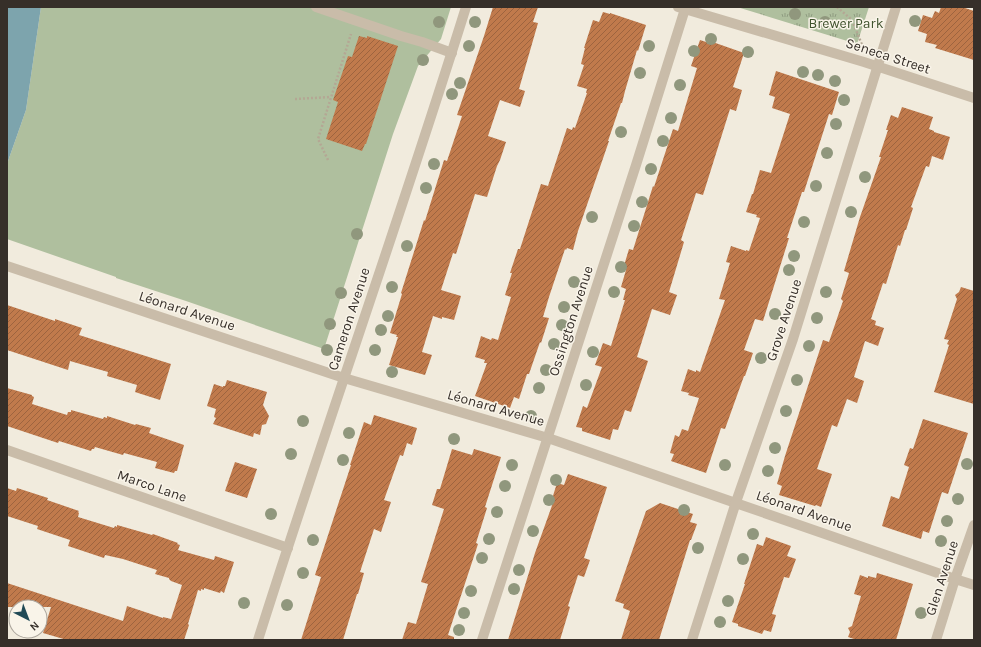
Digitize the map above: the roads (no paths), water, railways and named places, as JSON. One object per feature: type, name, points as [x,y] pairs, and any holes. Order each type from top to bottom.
[{"type":"street","points":[[316,7],[452,53]]},
{"type":"street","name":"Cameron Avenue","points":[[258,640],[466,7]]},
{"type":"street","name":"Grove Avenue","points":[[692,640],[736,502],[793,339],[896,7]]},
{"type":"street","name":"Seneca Street","points":[[681,8],[848,58],[974,98]]},
{"type":"street","name":"Ossington Avenue","points":[[482,640],[636,165],[681,8]]},
{"type":"street","name":"Léonard Avenue","points":[[7,266],[344,378],[548,438],[974,585]]},
{"type":"street","name":"Marco Lane","points":[[7,450],[288,548]]},
{"type":"street","name":"Glen Avenue","points":[[936,640],[974,525]]},
{"type":"water","points":[[7,7],[41,7],[26,110],[7,164]]},
{"type":"park label","name":"Brewer Park","points":[[846,23]]}]
